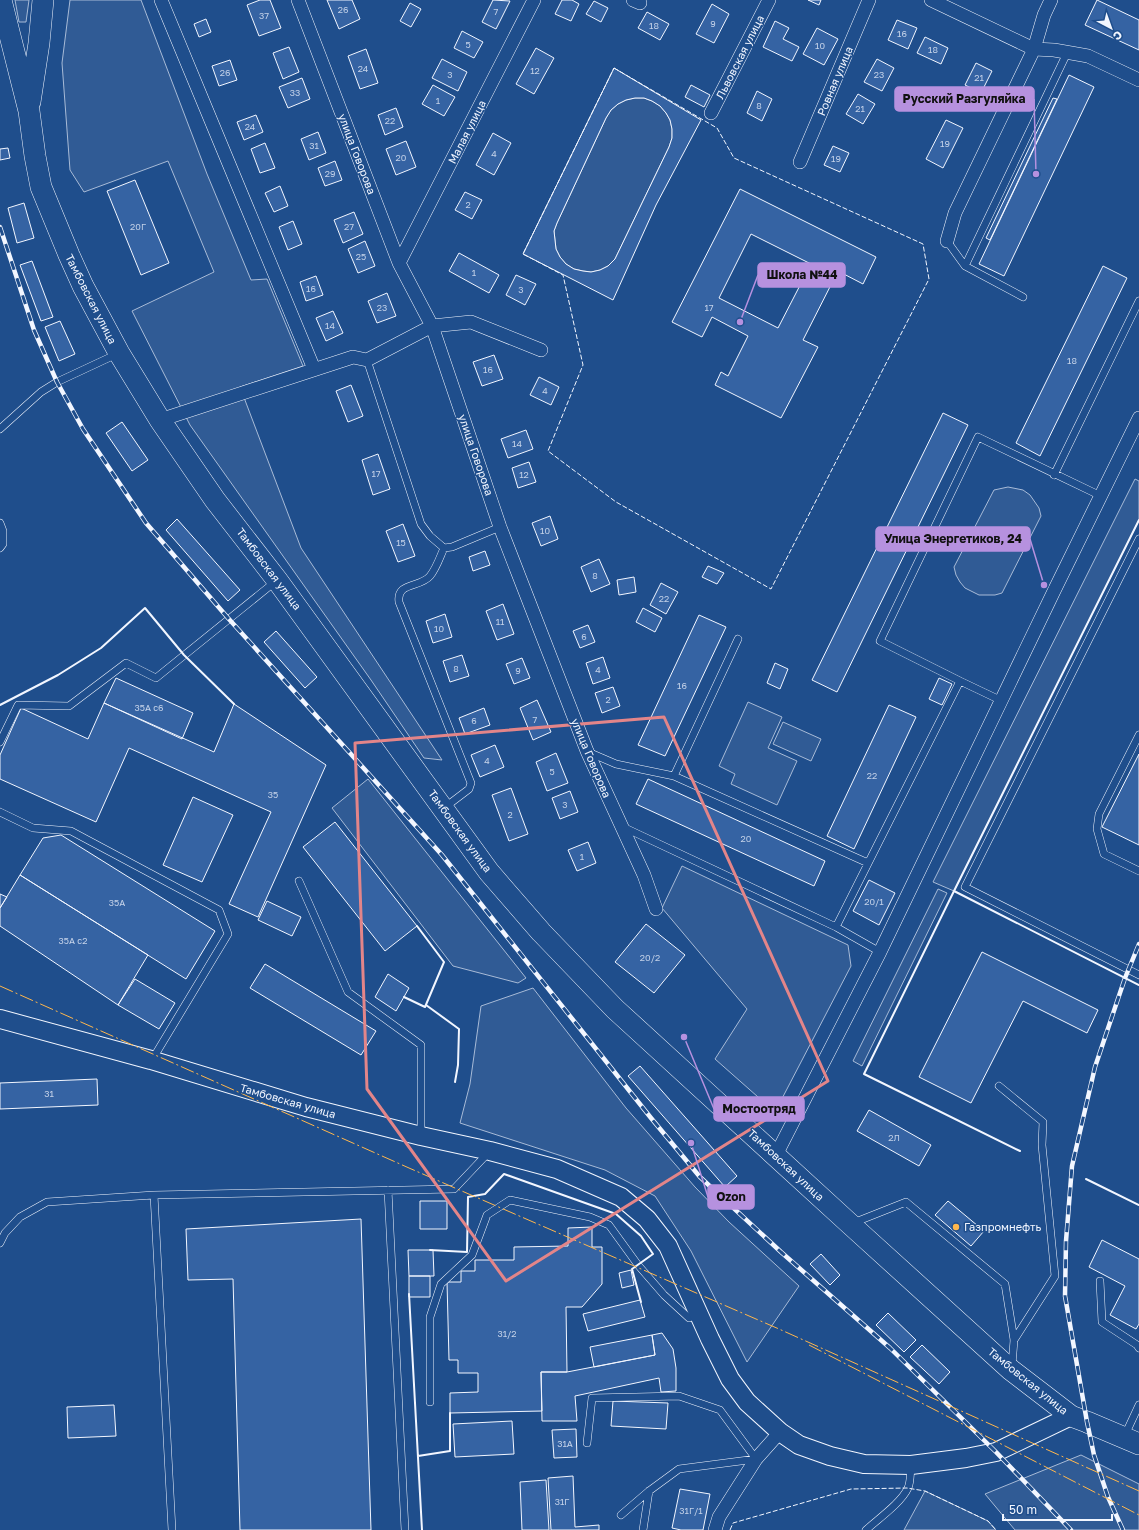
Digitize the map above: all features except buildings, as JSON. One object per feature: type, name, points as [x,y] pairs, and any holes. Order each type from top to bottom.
[{"type":"main road","name":"Тамбовская улица","points":[[1,0],[29,111],[41,187],[83,286],[119,353],[160,420],[215,500],[277,580],[490,872],[541,932],[616,1009],[1011,1370],[1071,1416],[1131,1440]]},
{"type":"main road","name":"Тамбовская улица","points":[[29,111],[39,43],[43,0]]},
{"type":"street","points":[[161,0],[314,369]]},
{"type":"street","name":"улица Говорова","points":[[298,0],[399,263],[432,326],[500,527],[587,751],[644,875],[656,909]]},
{"type":"street","name":"Малая улица","points":[[399,263],[534,0]]},
{"type":"street","name":"Львовская улица","points":[[711,113],[769,0]]},
{"type":"street","name":"Ровная улица","points":[[800,162],[869,0]]},
{"type":"street","points":[[932,0],[1034,49],[1054,50],[1088,56],[1139,80]]},
{"type":"street","points":[[947,242],[955,213],[1034,49],[1044,15],[1051,0]]},
{"type":"street","points":[[160,420],[353,357],[367,360],[432,326],[471,322],[541,350]]},
{"type":"street","points":[[776,1155],[880,952],[1000,700],[1139,418]]},
{"type":"street","name":"Тамбовская улица","points":[[0,1019],[151,1060],[306,1107],[421,1136],[490,1151],[557,1169],[622,1197],[647,1219],[668,1246],[710,1339],[730,1379],[747,1402],[780,1432],[799,1445],[830,1456],[864,1464],[911,1465],[966,1458],[996,1452],[1071,1416]]},
{"type":"street","points":[[714,1530],[720,1517],[756,1459],[780,1432]]},
{"type":"lane","points":[[965,266],[1067,53]]},
{"type":"lane","points":[[947,242],[965,266],[1022,297]]},
{"type":"lane","points":[[1054,475],[1139,301]]},
{"type":"lane","points":[[0,429],[41,392],[57,382],[119,353]]},
{"type":"lane","points":[[367,360],[421,524],[430,536],[444,548],[452,548],[500,527]]},
{"type":"lane","points":[[1000,700],[880,641],[978,437],[1054,475],[1101,496]]},
{"type":"lane","points":[[0,523],[3,531],[3,544],[0,548]]},
{"type":"lane","points":[[1139,539],[965,887],[1139,975]]},
{"type":"lane","points":[[444,548],[430,577],[401,590],[398,596],[399,602],[470,783],[469,789],[444,808]]},
{"type":"lane","points":[[0,742],[18,705],[69,706],[126,664],[156,678],[277,580]]},
{"type":"lane","points":[[674,776],[738,639]]},
{"type":"lane","points":[[836,927],[960,681]]},
{"type":"lane","points":[[1139,735],[1099,814],[1097,829],[1104,854],[1139,872]]},
{"type":"lane","points":[[587,751],[616,764],[674,776],[868,863]]},
{"type":"lane","points":[[0,812],[33,828],[71,831],[219,910],[228,934],[151,1060]]},
{"type":"lane","points":[[622,826],[836,927],[880,952]]},
{"type":"lane","points":[[298,881],[348,992],[421,1045],[421,1136]]},
{"type":"lane","points":[[999,1086],[1043,1122],[1042,1145],[1054,1276],[1014,1340]]},
{"type":"lane","points":[[0,1243],[5,1233],[20,1218],[47,1202],[154,1195],[454,1189],[490,1151]]},
{"type":"lane","points":[[388,1190],[405,1530]]},
{"type":"lane","points":[[154,1195],[172,1530]]},
{"type":"lane","points":[[430,1402],[430,1317],[441,1284],[472,1255],[487,1215],[510,1200],[590,1217],[608,1225],[638,1265],[664,1295],[689,1318],[699,1313]]},
{"type":"lane","points":[[850,1224],[906,1202],[1005,1284],[1014,1340],[1011,1370]]},
{"type":"lane","points":[[1100,1281],[1102,1322],[1138,1345]]},
{"type":"lane","points":[[587,1443],[592,1398],[678,1396],[720,1410],[756,1459],[679,1469],[649,1491],[621,1515]]},
{"type":"lane","points":[[1131,1440],[1139,1405]]},
{"type":"lane","points":[[866,1530],[896,1502],[908,1488],[911,1465]]},
{"type":"lane","points":[[643,1530],[649,1491]]},
{"type":"highlighted area","points":[[664,717],[828,1081],[506,1281],[367,1089],[355,743]]},
{"type":"shaded area","points":[[15,0],[29,0],[26,22],[19,22]]},
{"type":"shaded area","points":[[70,0],[141,0],[207,174],[251,280],[267,279],[303,366],[240,387],[301,548],[442,760],[424,758],[371,680],[190,425],[132,311],[214,272],[168,161],[84,192],[70,170],[62,63]]},
{"type":"shaded area","points":[[635,98],[644,98],[652,101],[660,106],[666,113],[670,120],[672,129],[672,138],[669,147],[615,259],[608,266],[600,270],[591,272],[574,269],[566,264],[560,257],[556,249],[554,231],[606,118],[611,110],[618,104]]},
{"type":"shaded area","points":[[1135,479],[1139,481],[1139,520],[954,891],[933,882]]},
{"type":"shaded area","points":[[1008,487],[1023,490],[1030,495],[1039,508],[1041,516],[1002,593],[995,595],[979,595],[965,588],[956,575],[954,567],[994,490]]},
{"type":"shaded area","points":[[748,702],[782,717],[768,748],[797,761],[777,805],[731,784],[735,774],[719,766]]},
{"type":"shaded area","points":[[783,722],[821,739],[811,761],[773,744]]},
{"type":"shaded area","points":[[368,779],[526,978],[518,983],[453,966],[332,808]]},
{"type":"shaded area","points":[[682,866],[848,945],[851,966],[775,1112],[715,1059],[747,1009],[662,908]]},
{"type":"shaded area","points":[[938,889],[947,893],[862,1066],[853,1061]]},
{"type":"shaded area","points":[[533,988],[626,1108],[695,1187],[729,1222],[799,1286],[747,1362],[691,1251],[655,1196],[605,1170],[460,1123],[470,1084],[481,1006]]},
{"type":"shaded area","points":[[1081,1455],[1139,1484],[1139,1530],[1015,1530],[985,1494]]},
{"type":"shaded area","points":[[925,1491],[988,1521],[996,1530],[904,1530]]},
{"type":"railway","points":[[0,227],[34,330],[57,382],[83,429],[146,523],[228,618],[442,855],[651,1118],[700,1177],[781,1252],[890,1348],[996,1452],[1071,1530]]},
{"type":"railway","points":[[1123,1530],[1108,1497],[1094,1455],[1087,1422],[1065,1296],[1066,1241],[1072,1166],[1095,1067],[1125,978],[1139,944]]},
{"type":"fence","points":[[614,68],[717,128],[734,158],[923,244],[929,279],[771,589],[616,502],[548,451],[583,365],[563,275],[523,254],[614,68]]},
{"type":"fence","points":[[730,1530],[733,1523],[851,1489],[907,1488],[925,1491],[988,1521],[996,1530]]},
{"type":"wall","points":[[1139,520],[954,891],[1139,985]]},
{"type":"wall","points":[[0,705],[58,675],[101,648],[145,608],[184,655],[234,704]]},
{"type":"wall","points":[[954,891],[864,1074],[1020,1151]]},
{"type":"wall","points":[[404,997],[425,1007],[444,962],[417,926]]},
{"type":"wall","points":[[426,1005],[459,1029],[458,1065],[455,1082]]},
{"type":"wall","points":[[430,1250],[467,1252],[468,1197],[485,1194],[504,1174],[616,1214],[641,1236],[653,1254],[632,1269],[641,1302]]},
{"type":"wall","points":[[1086,1179],[1139,1205]]},
{"type":"wall","points":[[409,1294],[422,1530]]},
{"type":"wall","points":[[418,1456],[450,1451],[450,1413]]},
{"type":"power","points":[[0,986],[409,1168],[779,1329],[1139,1491]]},
{"type":"power","points":[[809,1345],[1139,1515]]},
{"type":"place","name":"Русский Разгуляйка","points":[[1036,174]]},
{"type":"place","name":"Школа №44","points":[[740,322]]},
{"type":"place","name":"Улица Энергетиков, 24","points":[[1044,585]]},
{"type":"place","name":"Мостоотряд","points":[[684,1037]]},
{"type":"place","name":"Ozon","points":[[691,1143]]},
{"type":"place","name":"Газпромнефть","points":[[956,1227]]}]
